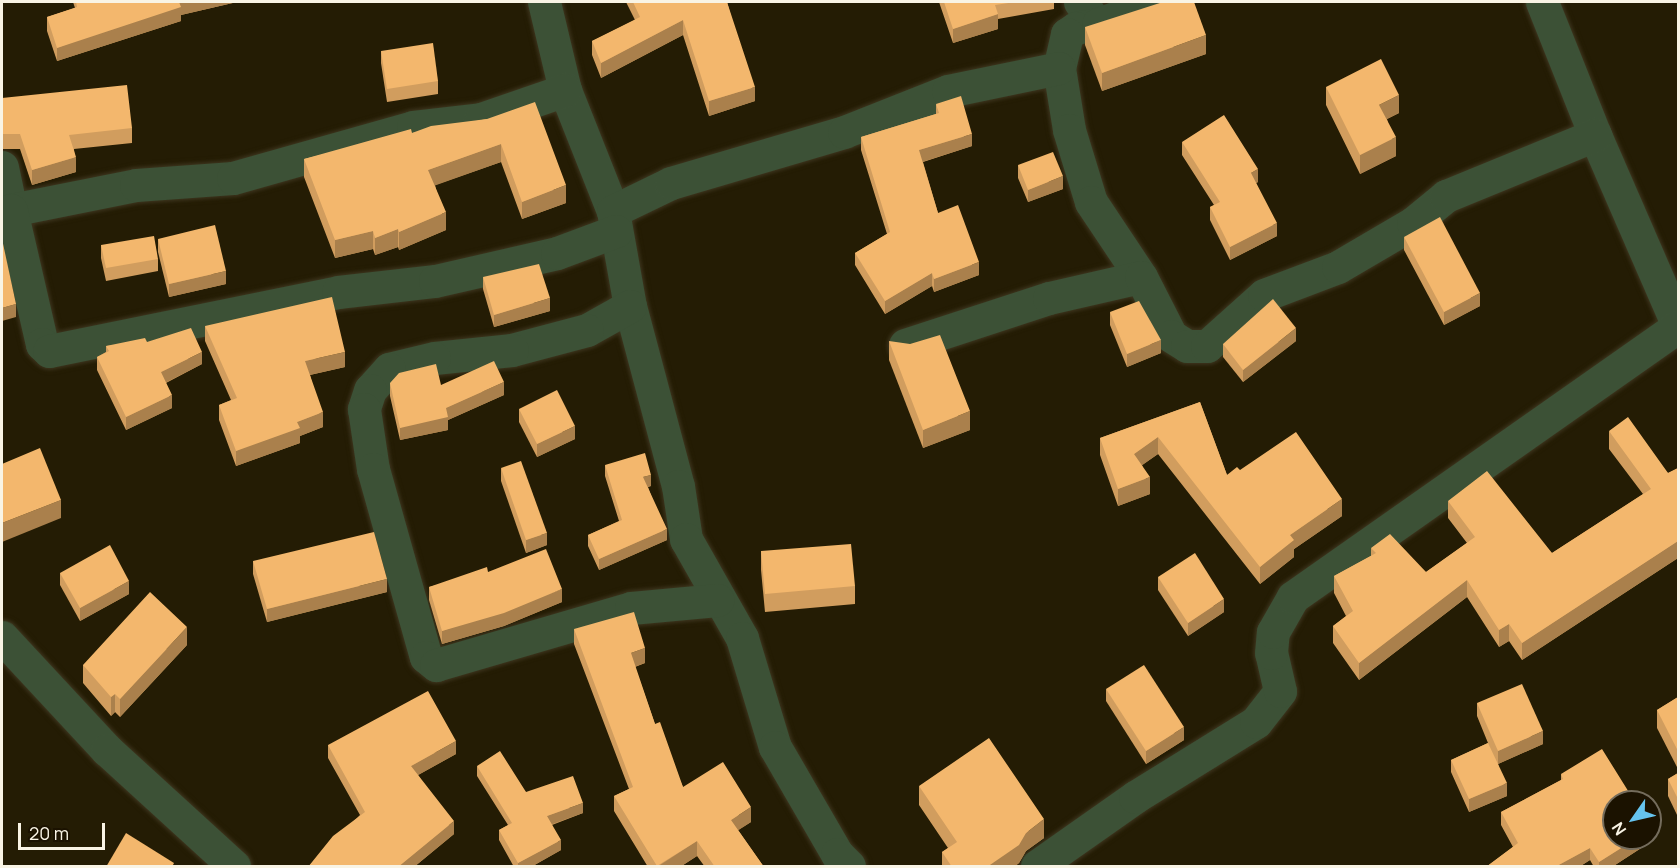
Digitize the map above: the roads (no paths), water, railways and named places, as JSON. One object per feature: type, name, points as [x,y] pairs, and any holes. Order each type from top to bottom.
[{"type":"street","points":[[544,2],[566,90],[614,221],[630,306],[678,486],[686,538],[718,600],[742,638],[775,747],[837,854],[849,867]]},
{"type":"street","points":[[1158,2],[1089,13],[1076,28],[1067,34],[1059,68],[1069,130],[1088,193],[1142,277],[1171,336],[1187,345],[1207,345],[1264,295],[1338,267],[1413,223],[1446,196],[1595,135]]},
{"type":"street","points":[[1037,867],[1135,797],[1256,722],[1280,691],[1271,653],[1273,632],[1293,597],[1678,326],[1595,135],[1542,2]]},
{"type":"street","points":[[2,167],[6,211],[42,344],[49,351],[338,292],[435,281],[557,253],[614,221],[671,183],[844,132],[948,91],[1059,68]]},
{"type":"street","points":[[6,211],[136,185],[233,178],[413,126],[481,119],[566,90]]},
{"type":"street","points":[[905,345],[1049,298],[1142,277]]},
{"type":"street","points":[[630,306],[587,330],[533,345],[434,358],[389,369],[370,390],[364,409],[373,469],[426,657],[436,665],[631,608],[718,600]]},
{"type":"street","points":[[2,637],[107,750],[234,867]]}]
